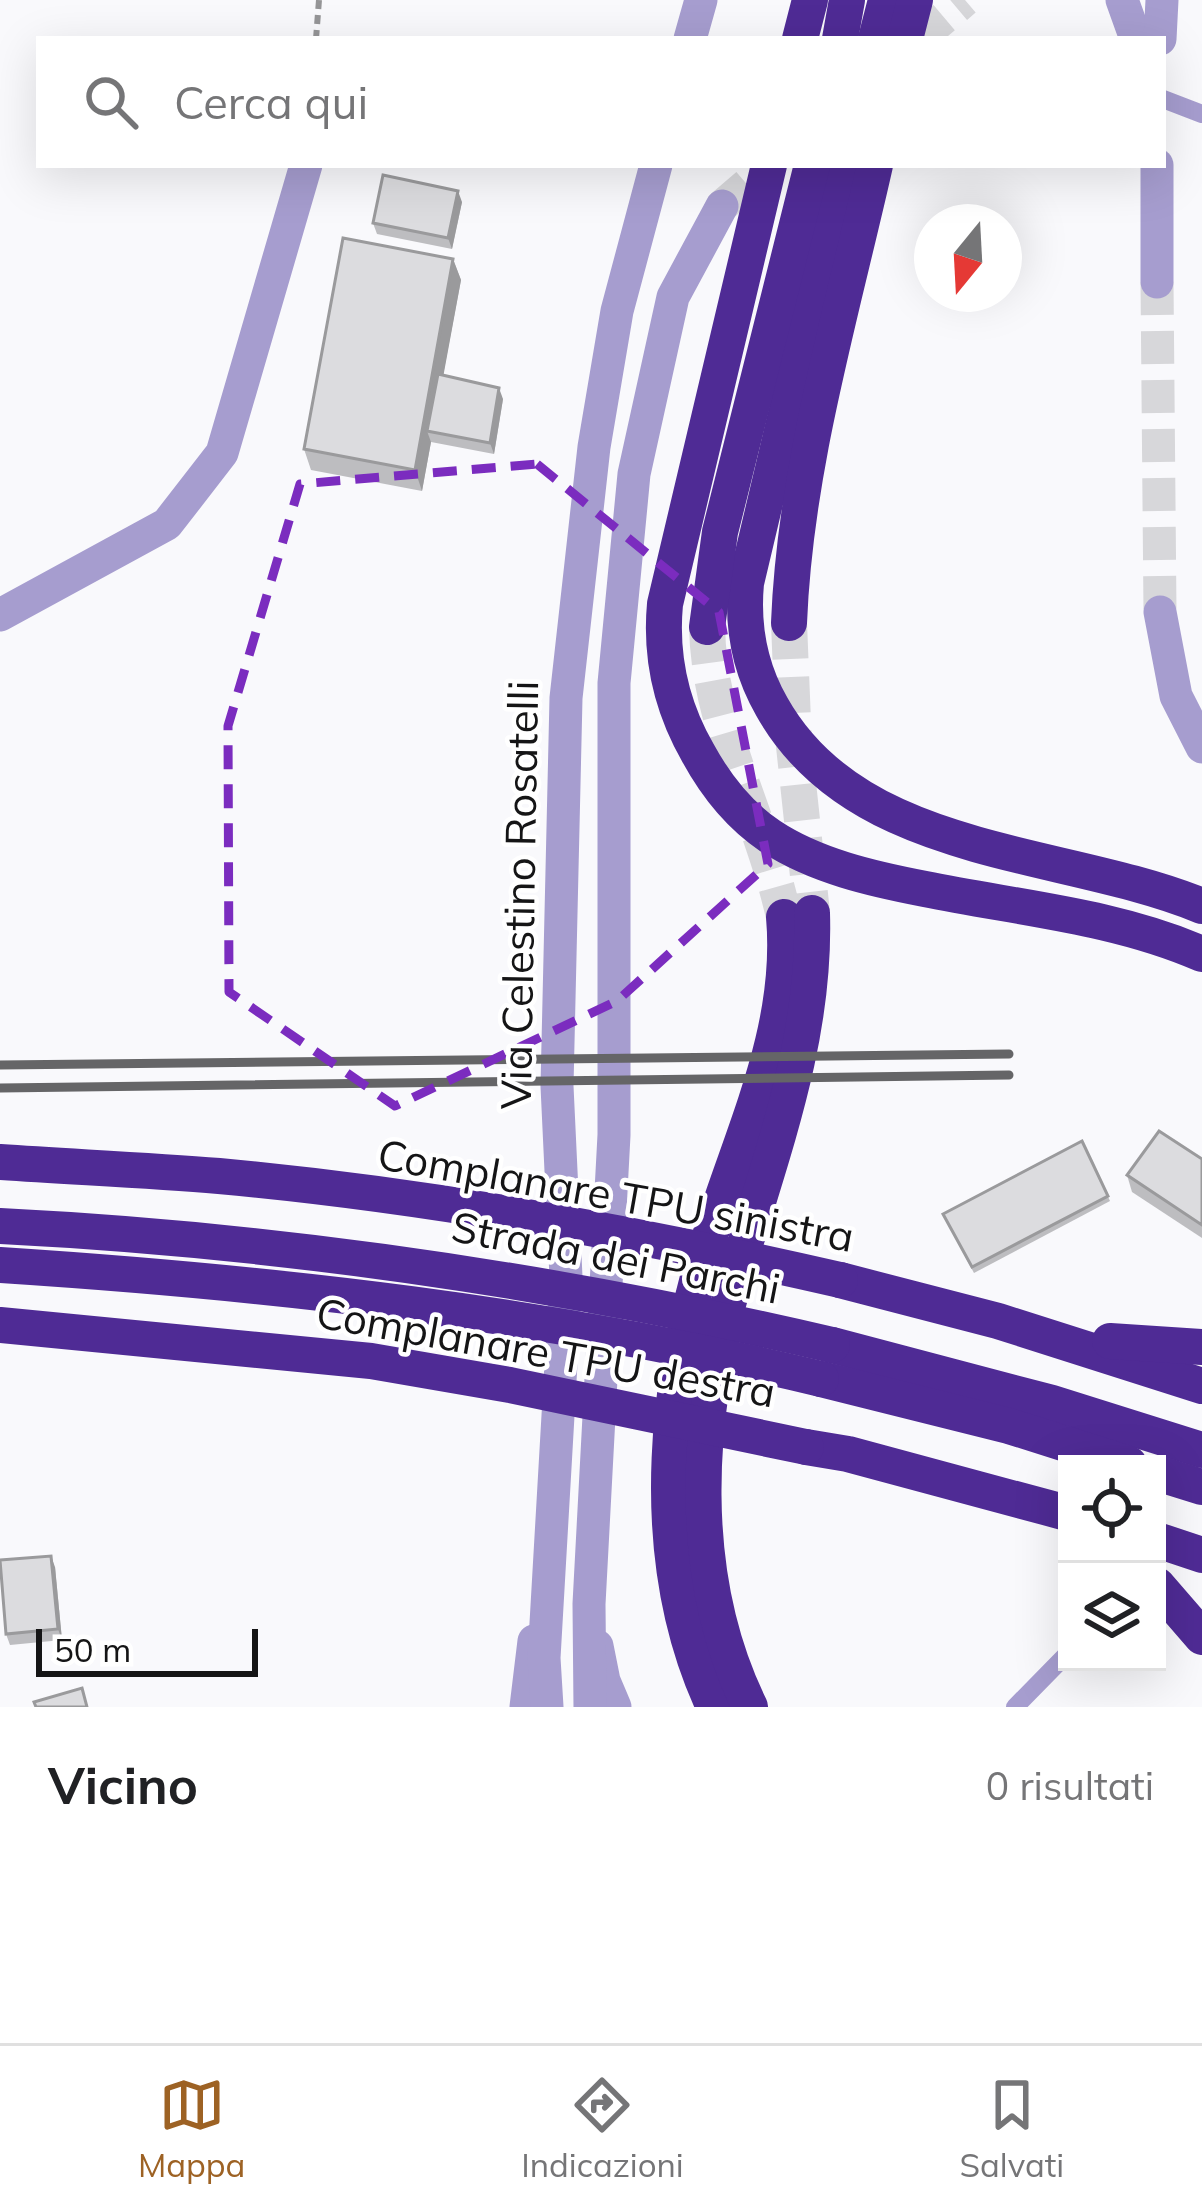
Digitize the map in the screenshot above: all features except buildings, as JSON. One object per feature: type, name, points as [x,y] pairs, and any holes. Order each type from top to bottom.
[{"type":"highway","points":[[801,36],[810,0]]},
{"type":"highway","points":[[841,36],[847,0]]},
{"type":"highway","points":[[877,36],[886,0]]},
{"type":"highway","points":[[906,36],[914,0]]},
{"type":"highway","points":[[768,168],[666,592],[664,661],[692,742],[740,811],[768,834],[809,856],[899,884],[1115,924],[1202,954]]},
{"type":"highway","points":[[707,627],[720,532],[811,168]]},
{"type":"highway","points":[[844,168],[750,558],[746,624],[759,682],[805,753],[882,807],[972,843],[1132,883],[1202,906]]},
{"type":"highway","points":[[789,623],[806,469],[874,168]]},
{"type":"highway","points":[[714,1707],[691,1649],[674,1574],[670,1510],[674,1417],[684,1339],[703,1260],[778,1024],[798,915],[813,973],[802,1046],[729,1304],[705,1444],[705,1520],[713,1594],[727,1649],[750,1707]]},
{"type":"highway","name":"Complanare TPU sinistra","points":[[0,1162],[219,1176],[386,1196],[601,1231],[840,1280],[998,1321],[1202,1386]]},
{"type":"highway","name":"Strada dei Parchi","points":[[0,1226],[275,1248],[602,1296],[826,1362],[1101,1455]]},
{"type":"highway","name":"Strada dei Parchi","points":[[0,1264],[244,1282],[380,1298],[643,1340],[826,1362],[1052,1403],[1202,1450]]},
{"type":"highway","points":[[998,1321],[1112,1341],[1202,1347]]},
{"type":"highway","name":"Complanare TPU destra","points":[[0,1324],[370,1361],[510,1384],[848,1454],[1058,1511]]},
{"type":"highway","points":[[848,1454],[956,1501],[1058,1533]]},
{"type":"highway","points":[[1166,1476],[1202,1487]]},
{"type":"highway","points":[[1166,1543],[1202,1555]]},
{"type":"highway","points":[[1166,1595],[1202,1637]]},
{"type":"street","points":[[691,36],[701,0]]},
{"type":"street","points":[[1122,0],[1135,36]]},
{"type":"street","points":[[1160,36],[1162,0]]},
{"type":"street","points":[[0,615],[167,524],[223,453],[305,168]]},
{"type":"street","name":"Via Celestino Rosatelli","points":[[547,1707],[544,1658],[566,1277],[557,1086],[566,698],[594,447],[617,311],[655,168]]},
{"type":"street","points":[[1156,282],[1157,168]]},
{"type":"street","points":[[590,1707],[589,1604],[614,1135],[614,683],[631,497],[673,297],[722,206]]},
{"type":"street","points":[[1160,612],[1176,697],[1202,747]]},
{"type":"street","points":[[526,1707],[552,1497]]},
{"type":"street","points":[[589,1604],[604,1681],[615,1707]]},
{"type":"lane","points":[[1166,100],[1202,114]]},
{"type":"lane","points":[[1015,1707],[1058,1663]]},
{"type":"path","points":[[316,36],[319,0]]},
{"type":"highlighted area","points":[[537,464],[719,612],[768,864],[617,1001],[395,1106],[229,992],[228,726],[300,484]]},
{"type":"tunnel","points":[[923,36],[965,0]]},
{"type":"tunnel","points":[[722,206],[766,168]]},
{"type":"tunnel","points":[[1157,282],[1160,612]]},
{"type":"tunnel","points":[[789,623],[794,746],[812,913]]},
{"type":"tunnel","points":[[707,627],[717,701],[784,917]]},
{"type":"railway","points":[[0,1065],[1009,1054]]},
{"type":"railway","points":[[0,1088],[1009,1075]]}]
